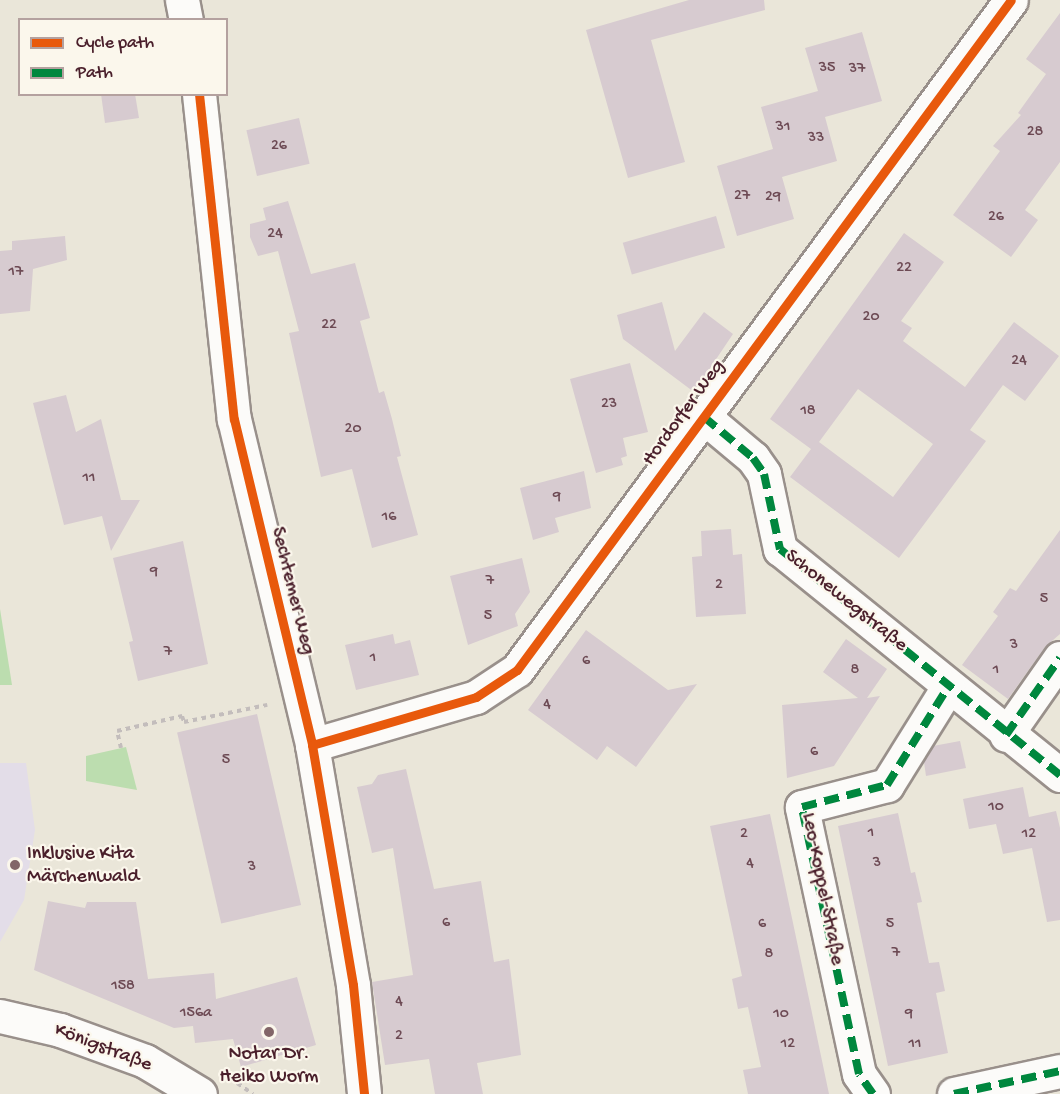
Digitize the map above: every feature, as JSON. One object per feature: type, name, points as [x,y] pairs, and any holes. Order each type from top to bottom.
[{"type":"street","points":[[182,0],[186,18]]},
{"type":"street","name":"Hordorfer Weg","points":[[312,745],[476,697],[502,683],[517,670],[1011,0]]},
{"type":"street","name":"Sechtemer Weg","points":[[199,96],[234,419],[312,745],[353,985],[364,1094]]},
{"type":"street","name":"Schonewegstraße","points":[[704,417],[753,459],[764,474],[780,549],[900,643],[1006,735],[1060,775]]},
{"type":"street","points":[[1006,735],[1060,658]]},
{"type":"street","name":"Leo-Koppel-Straße","points":[[873,1094],[859,1074],[802,807],[887,785],[948,687]]},
{"type":"street","name":"Königstraße","points":[[0,1016],[60,1030],[145,1061],[200,1094]]},
{"type":"street","points":[[954,1094],[1060,1071]]},
{"type":"path","points":[[121,748],[117,731],[182,716],[184,722],[219,713],[223,716],[300,698]]},
{"type":"shaded area","name":"Inklusive Kita Märchenwald","points":[[0,763],[26,763],[35,830],[24,900],[0,942]]},
{"type":"green space","points":[[0,609],[12,685],[0,685]]},
{"type":"green space","points":[[126,747],[137,790],[86,781],[86,756]]},
{"type":"building","points":[[689,0],[764,0],[765,10],[651,40],[685,162],[628,178],[586,30]]},
{"type":"building","points":[[1060,13],[1060,162],[1025,210],[1038,220],[1011,257],[953,215],[1000,151],[993,146],[1021,115],[1018,113],[1046,74],[1026,59]]},
{"type":"building","points":[[862,32],[882,101],[825,117],[837,161],[782,177],[794,219],[737,236],[717,166],[773,149],[761,107],[818,91],[805,48]]},
{"type":"building","points":[[101,96],[135,96],[139,118],[105,123]]},
{"type":"building","points":[[299,118],[310,164],[257,176],[246,130]]},
{"type":"building","points":[[288,201],[311,274],[355,263],[370,318],[360,321],[379,393],[384,391],[392,419],[401,456],[397,457],[418,535],[372,548],[352,469],[321,477],[289,333],[299,331],[278,251],[258,256],[250,237],[250,224],[266,220],[263,208]]},
{"type":"building","points":[[716,216],[725,248],[632,274],[623,243]]},
{"type":"building","points":[[904,233],[944,262],[901,321],[912,328],[903,341],[965,387],[1014,322],[1059,356],[1025,401],[1003,385],[970,430],[986,441],[899,558],[790,477],[811,449],[770,419]],"holes":[[[858,389],[933,444],[893,497],[819,442]]]},
{"type":"building","points":[[65,236],[67,260],[33,269],[30,311],[0,314],[0,251],[12,250],[12,241]]},
{"type":"building","points":[[662,302],[675,351],[704,312],[733,334],[694,392],[623,339],[617,315]]},
{"type":"building","points":[[630,363],[648,432],[623,438],[627,456],[621,458],[623,465],[596,473],[570,379]]},
{"type":"building","points":[[66,395],[76,432],[101,419],[121,500],[140,500],[111,551],[102,516],[64,525],[33,403]]},
{"type":"building","points":[[584,471],[591,508],[555,518],[559,532],[533,540],[520,488]]},
{"type":"building","points":[[731,529],[733,555],[742,554],[746,614],[696,617],[692,557],[702,556],[701,531]]},
{"type":"building","points":[[1060,530],[1060,634],[1045,647],[1008,699],[962,665],[998,616],[993,612],[1010,588],[1016,591]]},
{"type":"building","points":[[183,541],[208,664],[138,681],[129,642],[133,641],[113,558]]},
{"type":"building","points":[[522,558],[530,592],[515,614],[518,626],[468,645],[450,576]]},
{"type":"building","points":[[586,630],[668,690],[697,684],[636,767],[607,746],[597,760],[528,710]]},
{"type":"building","points":[[393,634],[395,644],[410,640],[419,675],[356,690],[345,645]]},
{"type":"building","points":[[846,639],[887,669],[867,698],[880,696],[834,766],[787,778],[782,705],[858,698],[823,672]]},
{"type":"building","points":[[257,714],[301,905],[221,923],[177,732]]},
{"type":"building","points":[[960,741],[966,768],[926,776],[924,762],[933,746]]},
{"type":"building","points":[[406,769],[434,889],[481,881],[494,962],[509,959],[521,1055],[477,1063],[483,1094],[435,1094],[429,1059],[385,1065],[372,982],[413,975],[393,848],[372,853],[357,787],[372,784],[378,775]]},
{"type":"building","points":[[1023,787],[1029,817],[1056,811],[1060,828],[1060,920],[1047,922],[1032,848],[1003,854],[996,824],[969,829],[963,799]]},
{"type":"building","points":[[898,813],[911,873],[915,872],[922,902],[917,903],[929,963],[939,962],[945,991],[936,993],[948,1053],[888,1066],[838,826]]},
{"type":"building","points":[[770,814],[829,1094],[748,1094],[743,1070],[761,1067],[748,1007],[738,1009],[732,979],[742,976],[710,826]]},
{"type":"building","points":[[48,901],[85,908],[87,902],[136,902],[148,979],[214,973],[216,999],[297,977],[316,1045],[241,1067],[233,1039],[195,1043],[193,1026],[174,1028],[34,970]]},
{"type":"marked path","points":[[704,417],[753,458],[764,474],[780,549],[1060,775]]},
{"type":"marked path","points":[[1006,735],[1060,658]]},
{"type":"marked path","points":[[873,1094],[859,1074],[802,807],[887,785],[948,687]]},
{"type":"marked path","points":[[954,1094],[1060,1071]]},
{"type":"cycle path","points":[[312,745],[476,697],[517,670],[1011,0]]},
{"type":"cycle path","points":[[199,96],[234,419],[312,745],[353,985],[364,1094]]},
{"type":"place","name":"Inklusive Kita Märchenwald","points":[[15,865]]},
{"type":"place","name":"Notar Dr. Heiko Worm","points":[[269,1032]]}]
